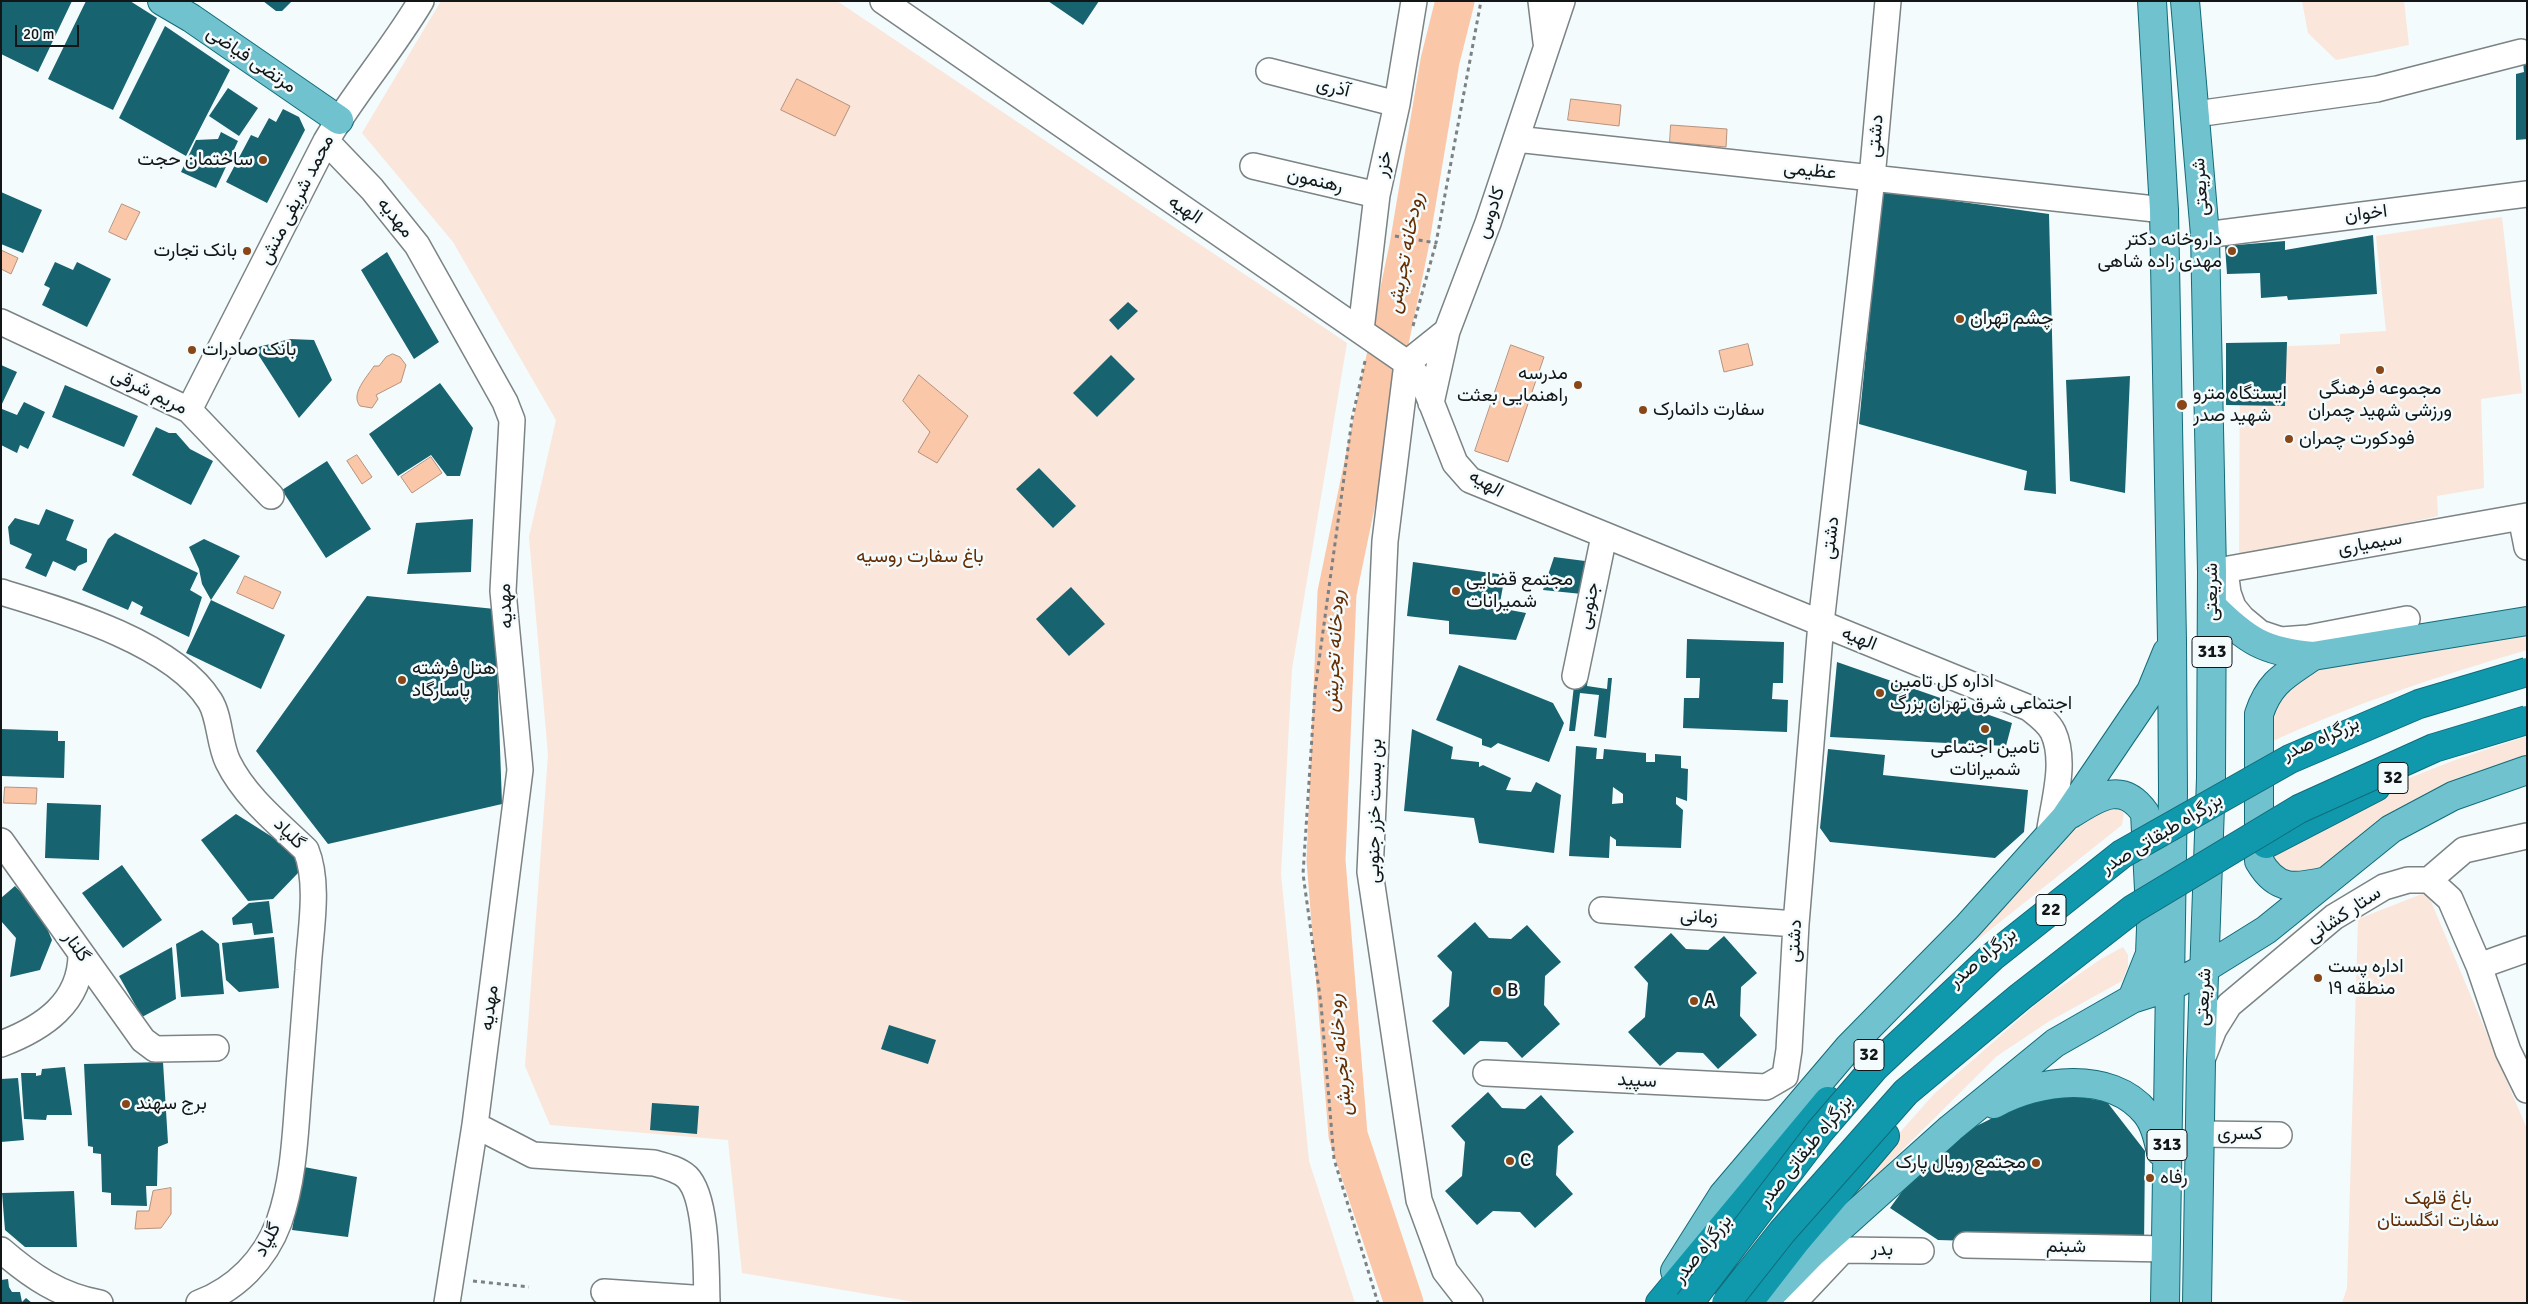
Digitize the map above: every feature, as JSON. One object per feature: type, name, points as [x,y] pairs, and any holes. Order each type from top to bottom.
[{"type":"highway","name":"بزرگراه صدر","points":[[1660,1303],[1739,1205],[1864,1059],[1987,953],[2119,848],[2286,753],[2417,698],[2527,666]]},
{"type":"highway","name":"بزرگراه طبقاتی صدر","points":[[1689,1303],[1820,1131],[1874,1067],[1992,957],[2122,854],[2290,759],[2419,704],[2527,672]]},
{"type":"highway","name":"بزرگراه طبقاتی صدر","points":[[1726,1303],[1782,1232],[1906,1092],[2020,997],[2133,909],[2299,809],[2434,748],[2527,720]]},
{"type":"highway","name":"32","points":[[1748,1303],[1796,1241],[1915,1100],[2024,1002],[2133,916],[2266,844],[2436,756],[2527,728]]},
{"type":"main road","name":"مرتضی فیاضی","points":[[162,1],[191,18],[333,130]]},
{"type":"main road","name":"شریعتی","points":[[2152,1],[2164,210],[2172,641],[2170,987],[2165,1303]]},
{"type":"main road","name":"شریعتی","points":[[2185,1],[2205,235],[2218,571],[2212,606],[2211,778],[2201,1073],[2198,1303]]},
{"type":"main road","points":[[2212,606],[2258,645],[2284,654],[2313,656],[2527,621]]},
{"type":"main road","points":[[1655,1303],[1723,1195],[1849,1047],[1967,927],[2057,826],[2150,691],[2172,641]]},
{"type":"main road","points":[[2313,656],[2275,683],[2266,695],[2259,714],[2259,861],[2268,877],[2282,885],[2300,887],[2327,881]]},
{"type":"main road","points":[[1763,1303],[1813,1252],[1951,1128],[2055,1043],[2132,999],[2170,987],[2206,968],[2266,930],[2391,829],[2452,796],[2527,770]]},
{"type":"main road","points":[[2057,826],[2097,798],[2116,793],[2137,802],[2145,813],[2151,928],[2150,954],[2132,999]]},
{"type":"main road","points":[[2168,1083],[2201,1073]]},
{"type":"main road","points":[[1951,1128],[2004,1099],[2042,1086],[2076,1082],[2106,1087],[2130,1100],[2146,1113],[2156,1130],[2167,1172]]},
{"type":"street","name":"محمد شریفی منش","points":[[189,410],[333,130],[404,30],[421,1]]},
{"type":"street","name":"الهیه","points":[[883,1],[1408,362],[1424,384],[1455,463],[1470,480],[2029,708],[2043,718],[2053,732],[2058,750],[2057,826]]},
{"type":"street","name":"خزر","points":[[1364,332],[1377,196],[1396,104],[1414,1]]},
{"type":"street","name":"کادوس","points":[[1541,1],[1547,47]]},
{"type":"street","name":"کادوس","points":[[1431,403],[1447,331],[1488,223],[1562,1]]},
{"type":"street","name":"دشتی","points":[[1785,1076],[1789,1050],[1796,924],[1821,623],[1872,178],[1888,1]]},
{"type":"street","points":[[2196,114],[2377,89],[2522,52]]},
{"type":"street","name":"آذری","points":[[1269,71],[1396,104]]},
{"type":"street","name":"مهدیه","points":[[333,130],[372,188],[417,245],[505,402],[512,420],[504,591],[520,770],[475,1125],[447,1303]]},
{"type":"street","name":"عظیمی","points":[[1516,139],[2164,210]]},
{"type":"street","name":"رهنمون","points":[[1253,166],[1377,196]]},
{"type":"street","name":"اخوان","points":[[2205,235],[2527,194]]},
{"type":"street","name":"مریم شرقی","points":[[1,322],[189,410],[271,496]]},
{"type":"street","points":[[1408,362],[1447,331]]},
{"type":"street","name":"بن بست خزر جنوبی","points":[[1408,362],[1385,541],[1370,872],[1419,1200],[1445,1271],[1470,1303]]},
{"type":"street","points":[[2524,517],[2527,547]]},
{"type":"street","name":"سیمیاری","points":[[2218,571],[2524,517]]},
{"type":"street","name":"جنوبی","points":[[1575,676],[1604,536]]},
{"type":"street","points":[[2218,571],[2231,600],[2242,618],[2260,633],[2281,640],[2308,638],[2408,618]]},
{"type":"street","name":"گلپاد","points":[[1,592],[67,612],[143,646],[179,668],[211,702],[223,750],[236,778],[265,811],[306,850],[310,858],[313,884],[294,1151],[278,1223],[259,1259],[248,1273],[232,1287],[199,1303]]},
{"type":"street","points":[[2527,836],[2464,850],[2429,880],[2450,899],[2479,966],[2508,1051],[2527,1090]]},
{"type":"street","name":"گلنار","points":[[1,841],[143,1040],[155,1049],[216,1048]]},
{"type":"street","name":"ستار کشانی","points":[[2201,1073],[2214,1029],[2229,1005],[2320,929],[2384,887],[2408,880],[2429,880]]},
{"type":"street","name":"زمانی","points":[[1602,910],[1796,924]]},
{"type":"street","points":[[2479,966],[2527,949]]},
{"type":"street","points":[[1,1044],[34,1030],[68,998],[77,985],[81,970],[81,954]]},
{"type":"street","name":"سپید","points":[[1486,1073],[1766,1088],[1785,1076]]},
{"type":"street","points":[[475,1125],[533,1155],[654,1163],[674,1169],[687,1177],[697,1196],[704,1229],[707,1301],[604,1292]]},
{"type":"street","name":"کسری","points":[[2200,1134],[2279,1135]]},
{"type":"street","name":"شبنم","points":[[1966,1245],[2166,1249]]},
{"type":"street","points":[[1,1250],[28,1273],[58,1291],[95,1302]]},
{"type":"street","name":"بدر","points":[[1793,1303],[1843,1250],[1921,1250]]},
{"type":"path","points":[[1413,326],[1436,242],[1481,1]]},
{"type":"path","points":[[1405,237],[1436,242]]},
{"type":"path","points":[[1364,332],[1315,690],[1303,874],[1321,1004],[1334,1159],[1378,1303]]},
{"type":"path","points":[[452,1278],[529,1287]]},
{"type":"green space","name":"باغ سفارت روسیه","points":[[441,1],[837,1],[1347,343],[1292,669],[1281,874],[1309,1161],[1355,1303],[920,1303],[742,1273],[728,1140],[550,1125],[525,1066],[548,755],[529,537],[556,420],[453,242],[362,133]]},
{"type":"green space","points":[[2302,1],[2404,1],[2409,45],[2336,60],[2308,33]]},
{"type":"green space","name":"مجموعه فرهنگی ورزشی شهید چمران","points":[[2502,217],[2522,393],[2481,399],[2484,488],[2437,496],[2438,516],[2239,560],[2240,348],[2340,344],[2340,334],[2386,331],[2376,236]]},
{"type":"green space","points":[[2527,630],[2527,650],[2364,703],[2269,743],[2271,708],[2285,692],[2309,673],[2352,659]]},
{"type":"green space","points":[[2527,736],[2527,761],[2330,864],[2306,876],[2271,868],[2272,843],[2399,782],[2455,760]]},
{"type":"green space","points":[[2117,807],[2124,813],[2122,825],[1951,961],[2005,895],[2048,850],[2071,831],[2094,816]]},
{"type":"green space","name":"باغ قلهک سفارت انگلستان","points":[[2427,892],[2527,1129],[2527,1303],[2342,1303],[2347,1288],[2358,919]]},
{"type":"green space","points":[[2123,947],[2128,955],[2128,967],[2122,981],[2048,1022],[1997,1056],[1856,1196],[1879,1156],[1934,1094],[2040,1001],[2101,959]]},
{"type":"shaded area","points":[[797,79],[850,106],[835,136],[781,110]]},
{"type":"shaded area","points":[[1571,99],[1621,105],[1619,126],[1568,120]]},
{"type":"shaded area","points":[[1671,125],[1727,129],[1726,147],[1670,142]]},
{"type":"shaded area","points":[[122,204],[140,212],[126,240],[109,232]]},
{"type":"shaded area","points":[[1,250],[18,258],[11,274],[1,269]]},
{"type":"shaded area","points":[[1748,344],[1753,365],[1724,372],[1719,351]]},
{"type":"shaded area","points":[[1511,345],[1544,357],[1508,462],[1475,451]]},
{"type":"shaded area","points":[[393,354],[400,357],[406,365],[401,382],[376,395],[378,399],[372,408],[360,406],[357,396],[364,380],[374,366],[379,366],[386,357]]},
{"type":"shaded area","points":[[919,375],[968,416],[937,463],[918,452],[930,432],[903,401]]},
{"type":"shaded area","points":[[357,455],[372,477],[362,484],[347,461]]},
{"type":"shaded area","points":[[431,457],[442,473],[412,493],[401,477]]},
{"type":"shaded area","points":[[245,576],[281,592],[273,609],[237,593]]},
{"type":"shaded area","points":[[5,787],[37,788],[36,804],[4,803]]},
{"type":"shaded area","points":[[171,1188],[171,1214],[161,1228],[135,1229],[137,1211],[149,1211],[153,1191]]},
{"type":"building","points":[[1,1],[72,1],[38,72],[1,54]]},
{"type":"building","points":[[86,1],[130,1],[157,18],[113,110],[48,79]]},
{"type":"building","points":[[263,1],[292,1],[282,11],[276,11]]},
{"type":"building","points":[[1048,1],[1099,1],[1083,25]]},
{"type":"building","points":[[165,26],[230,70],[186,156],[119,118]]},
{"type":"building","points":[[2523,62],[2527,62],[2527,139],[2516,140],[2516,74],[2524,72]]},
{"type":"building","points":[[228,88],[258,108],[239,136],[209,116]]},
{"type":"building","name":"ساختمان حجت","points":[[283,109],[299,117],[305,130],[267,203],[226,182],[251,135],[258,138],[269,118],[276,122]]},
{"type":"building","points":[[221,132],[238,141],[216,188],[181,172],[196,140],[218,139]]},
{"type":"building","name":"چشم تهران","points":[[1882,191],[2049,214],[2056,494],[2024,490],[2027,471],[1859,424]]},
{"type":"building","points":[[1,192],[42,210],[23,253],[1,244]]},
{"type":"building","points":[[2373,235],[2377,294],[2288,300],[2287,296],[2261,298],[2260,273],[2227,274],[2225,246],[2285,241],[2285,250]]},
{"type":"building","points":[[387,252],[439,342],[414,359],[361,270]]},
{"type":"building","points":[[55,262],[73,270],[77,262],[111,279],[87,327],[42,305],[50,288],[44,285]]},
{"type":"building","points":[[1128,302],[1138,311],[1118,330],[1109,320]]},
{"type":"building","points":[[290,339],[314,340],[332,380],[299,418],[254,348]]},
{"type":"building","points":[[2287,342],[2285,406],[2226,405],[2226,343]]},
{"type":"building","points":[[1111,355],[1135,379],[1097,417],[1073,393]]},
{"type":"building","points":[[1,365],[17,372],[1,406]]},
{"type":"building","points":[[2130,376],[2125,493],[2070,481],[2066,380]]},
{"type":"building","points":[[440,383],[473,428],[460,476],[447,476],[431,455],[398,476],[369,434]]},
{"type":"building","points":[[65,385],[138,416],[124,447],[52,417]]},
{"type":"building","points":[[24,402],[45,412],[28,449],[20,445],[17,453],[1,445],[1,410],[17,415]]},
{"type":"building","points":[[156,427],[169,433],[176,433],[190,449],[213,461],[191,505],[132,475]]},
{"type":"building","points":[[327,461],[371,529],[326,558],[282,490]]},
{"type":"building","points":[[1039,468],[1076,506],[1053,528],[1016,489]]},
{"type":"building","points":[[46,509],[74,520],[66,540],[87,549],[87,562],[78,566],[75,571],[53,561],[46,577],[25,568],[32,554],[10,544],[8,527],[15,518],[39,525]]},
{"type":"building","points":[[473,519],[471,572],[407,574],[416,523]]},
{"type":"building","points":[[115,533],[198,573],[190,590],[202,597],[189,637],[140,614],[143,607],[132,601],[128,610],[82,590],[108,539]]},
{"type":"building","points":[[204,539],[240,556],[211,600],[202,584],[199,569],[189,547]]},
{"type":"building","points":[[1554,557],[1585,561],[1582,594],[1543,590]]},
{"type":"building","name":"مجتمع قضایی شمیرانات","points":[[1413,562],[1505,575],[1499,608],[1526,613],[1516,640],[1449,634],[1449,621],[1407,616]]},
{"type":"building","points":[[1071,587],[1105,624],[1069,656],[1036,619]]},
{"type":"building","name":"هتل فرشته پاسارگاد","points":[[367,596],[495,609],[502,804],[328,844],[256,751]]},
{"type":"building","points":[[211,600],[285,635],[261,689],[186,653]]},
{"type":"building","points":[[1687,639],[1784,642],[1783,683],[1773,683],[1772,699],[1788,700],[1787,732],[1683,728],[1684,698],[1699,698],[1700,678],[1686,678]]},
{"type":"building","name":"اداره کل تامین اجتماعی شرق تهران بزرگ","points":[[1837,662],[2012,723],[2006,746],[1830,737]]},
{"type":"building","points":[[1459,665],[1553,703],[1564,723],[1549,762],[1498,743],[1491,748],[1482,745],[1482,739],[1436,720]]},
{"type":"building","points":[[1581,671],[1589,671],[1587,686],[1607,689],[1608,678],[1612,678],[1606,738],[1594,736],[1599,695],[1580,693],[1575,731],[1569,731],[1575,676]]},
{"type":"building","points":[[1,729],[58,731],[58,741],[65,741],[64,778],[1,776]]},
{"type":"building","points":[[1412,729],[1453,747],[1451,759],[1479,762],[1479,767],[1483,765],[1511,778],[1506,790],[1531,792],[1536,782],[1561,795],[1554,853],[1479,843],[1474,818],[1404,811]]},
{"type":"building","points":[[1576,746],[1597,748],[1596,759],[1603,759],[1604,749],[1646,753],[1646,762],[1655,762],[1655,754],[1681,756],[1681,768],[1688,769],[1687,801],[1676,797],[1676,804],[1683,810],[1681,848],[1616,846],[1616,840],[1610,836],[1609,858],[1569,856]],"holes":[[[1613,787],[1623,794],[1623,803],[1612,804]]]},
{"type":"building","points":[[1828,749],[1885,755],[1883,775],[2028,790],[2024,832],[1995,858],[1830,842],[1820,828]]},
{"type":"building","points":[[47,803],[101,805],[99,860],[45,858]]},
{"type":"building","points":[[236,814],[299,854],[298,873],[273,899],[248,901],[201,840]]},
{"type":"building","points":[[122,865],[162,920],[123,948],[82,893]]},
{"type":"building","points":[[15,886],[40,912],[52,940],[40,970],[10,977],[16,938],[1,921],[1,898]]},
{"type":"building","points":[[269,901],[273,933],[254,935],[252,923],[233,925],[232,918],[249,903]]},
{"type":"building","name":"B","points":[[1475,922],[1489,938],[1511,939],[1527,925],[1561,962],[1545,976],[1544,1005],[1560,1024],[1522,1058],[1507,1042],[1480,1041],[1464,1055],[1432,1021],[1449,1006],[1452,972],[1437,956]]},
{"type":"building","points":[[202,930],[219,944],[224,994],[181,997],[176,944]]},
{"type":"building","name":"A","points":[[1671,933],[1686,949],[1708,950],[1724,936],[1757,973],[1741,987],[1740,1016],[1757,1035],[1718,1069],[1703,1053],[1677,1052],[1660,1066],[1628,1032],[1645,1017],[1648,983],[1634,967]]},
{"type":"building","points":[[274,937],[279,988],[239,992],[226,980],[222,943]]},
{"type":"building","points":[[172,947],[176,999],[142,1017],[119,976]]},
{"type":"building","points":[[889,1025],[936,1040],[928,1064],[881,1049]]},
{"type":"building","name":"برج سهند","points":[[163,1062],[168,1143],[158,1147],[157,1186],[146,1186],[147,1206],[111,1205],[111,1193],[102,1192],[101,1154],[93,1153],[93,1147],[88,1146],[84,1064]]},
{"type":"building","points":[[65,1067],[72,1115],[47,1115],[46,1120],[24,1119],[21,1073],[36,1073],[36,1076],[41,1075],[42,1069]]},
{"type":"building","points":[[18,1078],[24,1140],[1,1142],[1,1079]]},
{"type":"building","name":"C","points":[[1488,1092],[1502,1108],[1525,1109],[1541,1095],[1574,1132],[1558,1146],[1556,1175],[1573,1194],[1535,1228],[1520,1212],[1493,1211],[1477,1225],[1445,1191],[1462,1176],[1465,1142],[1451,1126]]},
{"type":"building","name":"مجتمع رویال پارک","points":[[2050,1096],[2086,1098],[2107,1102],[2145,1151],[2144,1246],[1938,1240],[1890,1208],[1914,1175],[1956,1136],[2019,1105]]},
{"type":"building","points":[[652,1103],[699,1106],[697,1134],[650,1130]]},
{"type":"building","points":[[304,1167],[357,1177],[348,1237],[292,1230]]},
{"type":"building","points":[[74,1191],[77,1247],[25,1247],[5,1230],[2,1193]]},
{"type":"building","points":[[8,1279],[12,1292],[20,1292],[22,1302],[26,1298],[32,1303],[1,1303],[1,1280]]},
{"type":"waterway","name":"رودخانه تجریش","points":[[1404,1303],[1348,1135],[1326,860],[1337,593],[1409,246],[1440,61],[1455,1]]},
{"type":"place","name":"ساختمان حجت","points":[[263,160]]},
{"type":"place","name":"بانک تجارت","points":[[247,251]]},
{"type":"place","name":"داروخانه دکتر مهدی زاده شاهی","points":[[2232,251]]},
{"type":"place","name":"چشم تهران","points":[[1960,319]]},
{"type":"place","name":"بانک صادرات","points":[[192,350]]},
{"type":"place","name":"مجموعه فرهنگی ورزشی شهید چمران","points":[[2380,370]]},
{"type":"place","name":"مدرسه راهنمایی بعثت","points":[[1578,385]]},
{"type":"place","name":"ایستگاه مترو شهید صدر","points":[[2182,405]]},
{"type":"place","name":"سفارت دانمارک","points":[[1643,410]]},
{"type":"place","name":"فودکورت چمران","points":[[2289,439]]},
{"type":"place","name":"مجتمع قضایی شمیرانات","points":[[1456,591]]},
{"type":"place","name":"هتل فرشته پاسارگاد","points":[[402,680]]},
{"type":"place","name":"اداره کل تامین اجتماعی شرق تهران بزرگ","points":[[1880,693]]},
{"type":"place","name":"تامین اجتماعی شمیرانات","points":[[1985,729]]},
{"type":"place","name":"اداره پست منطقه ۱۹","points":[[2318,978]]},
{"type":"place","name":"B","points":[[1497,991]]},
{"type":"place","name":"A","points":[[1694,1001]]},
{"type":"place","name":"برج سهند","points":[[126,1104]]},
{"type":"place","name":"C","points":[[1510,1161]]},
{"type":"place","name":"مجتمع رویال پارک","points":[[2036,1163]]},
{"type":"place","name":"رفاه","points":[[2150,1178]]}]
